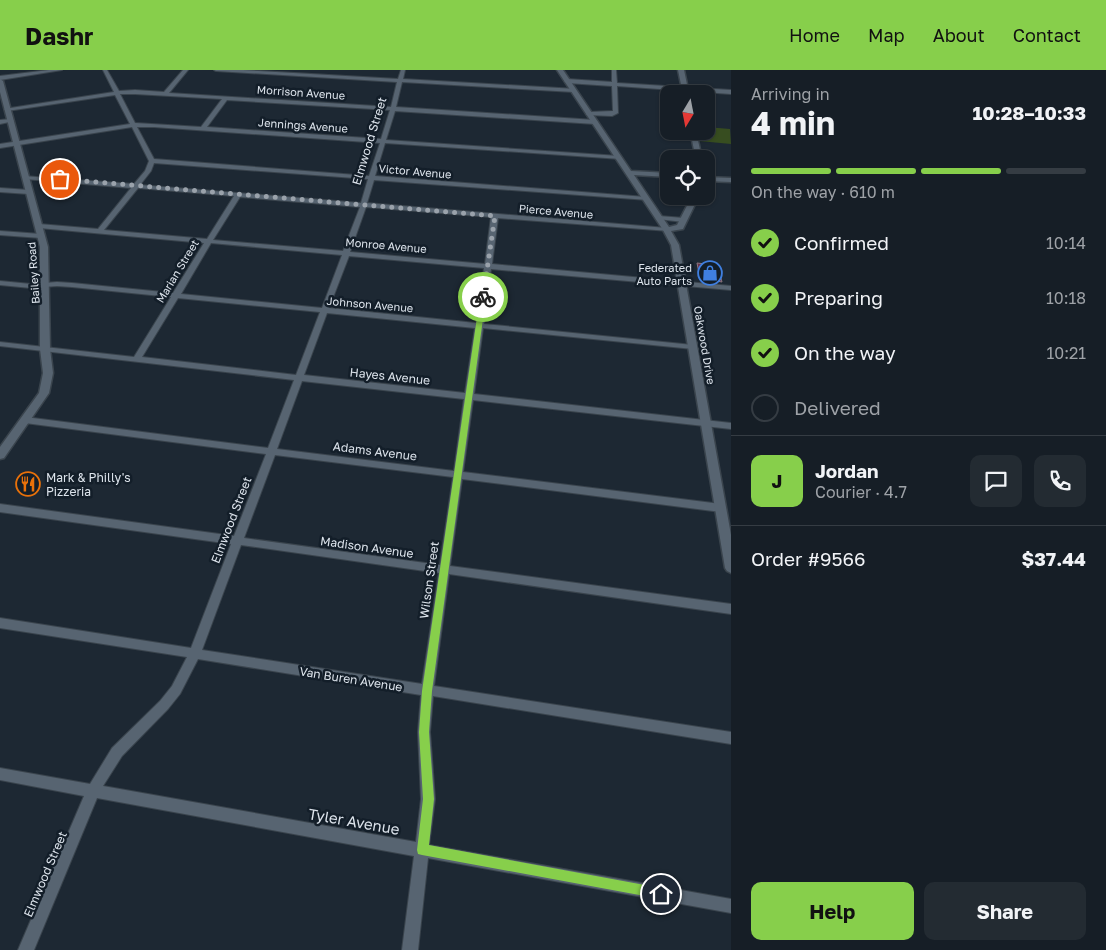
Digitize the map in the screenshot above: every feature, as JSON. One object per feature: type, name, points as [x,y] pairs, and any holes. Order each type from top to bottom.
[{"type":"street","points":[[0,79],[12,70]]},
{"type":"street","points":[[0,79],[60,70]]},
{"type":"street","points":[[100,231],[152,161],[106,70]]},
{"type":"street","points":[[165,94],[186,70]]},
{"type":"street","points":[[216,70],[402,75],[574,90]]},
{"type":"street","name":"Oakwood Drive","points":[[560,70],[667,230],[675,245],[731,568]]},
{"type":"street","points":[[589,114],[612,114],[616,112],[614,70]]},
{"type":"street","points":[[680,70],[684,85]]},
{"type":"street","name":"Elmwood Street","points":[[26,950],[93,791],[118,752],[176,690],[195,654],[346,253],[372,178],[402,75]]},
{"type":"street","name":"Bailey Road","points":[[0,79],[44,247],[48,373],[46,388],[0,455]]},
{"type":"street","points":[[567,80],[660,89]]},
{"type":"street","points":[[715,92],[731,92]]},
{"type":"street","name":"Morrison Avenue","points":[[7,109],[117,93],[165,94],[595,122]]},
{"type":"street","points":[[203,128],[226,98]]},
{"type":"street","points":[[0,122],[10,121]]},
{"type":"street","name":"Jennings Avenue","points":[[0,146],[134,125],[203,128],[619,158]]},
{"type":"street","name":"Victor Avenue","points":[[152,161],[646,199]]},
{"type":"street","points":[[628,173],[660,175]]},
{"type":"street","name":"Pierce Avenue","points":[[25,177],[667,230]]},
{"type":"street","points":[[715,179],[731,180]]},
{"type":"street","points":[[0,190],[29,192]]},
{"type":"street","name":"Marian Street","points":[[136,360],[238,194]]},
{"type":"street","points":[[667,230],[680,227],[692,205]]},
{"type":"street","name":"Wilson Street","points":[[410,950],[428,799],[424,732],[427,691],[495,216]]},
{"type":"street","points":[[659,218],[684,220]]},
{"type":"street","name":"Monroe Avenue","points":[[39,226],[731,288]]},
{"type":"street","points":[[0,233],[41,236]]},
{"type":"street","name":"Johnson Avenue","points":[[0,283],[31,286],[57,284],[693,347]]},
{"type":"street","name":"Hayes Avenue","points":[[0,344],[731,426]]},
{"type":"street","name":"Adams Avenue","points":[[25,420],[721,508]]},
{"type":"street","name":"Madison Avenue","points":[[0,508],[731,609]]},
{"type":"street","name":"Van Buren Avenue","points":[[0,623],[731,738]]},
{"type":"street","name":"Tyler Avenue","points":[[0,774],[731,906]]},
{"type":"green space","points":[[715,128],[730,129],[731,144],[699,141],[715,140]]},
{"type":"building","name":"Federated Auto Parts","points":[[697,263],[714,265],[715,270],[719,271],[722,282],[700,278]]},
{"type":"way so far","points":[[60,179],[495,216],[483,297]]},
{"type":"place","name":"Federated Auto Parts","points":[[710,273]]},
{"type":"place","name":"Mark & Philly's Pizzeria","points":[[28,484]]},
{"type":"route","points":[[483,297],[427,691],[424,732],[428,799],[422,850],[661,894]]}]
